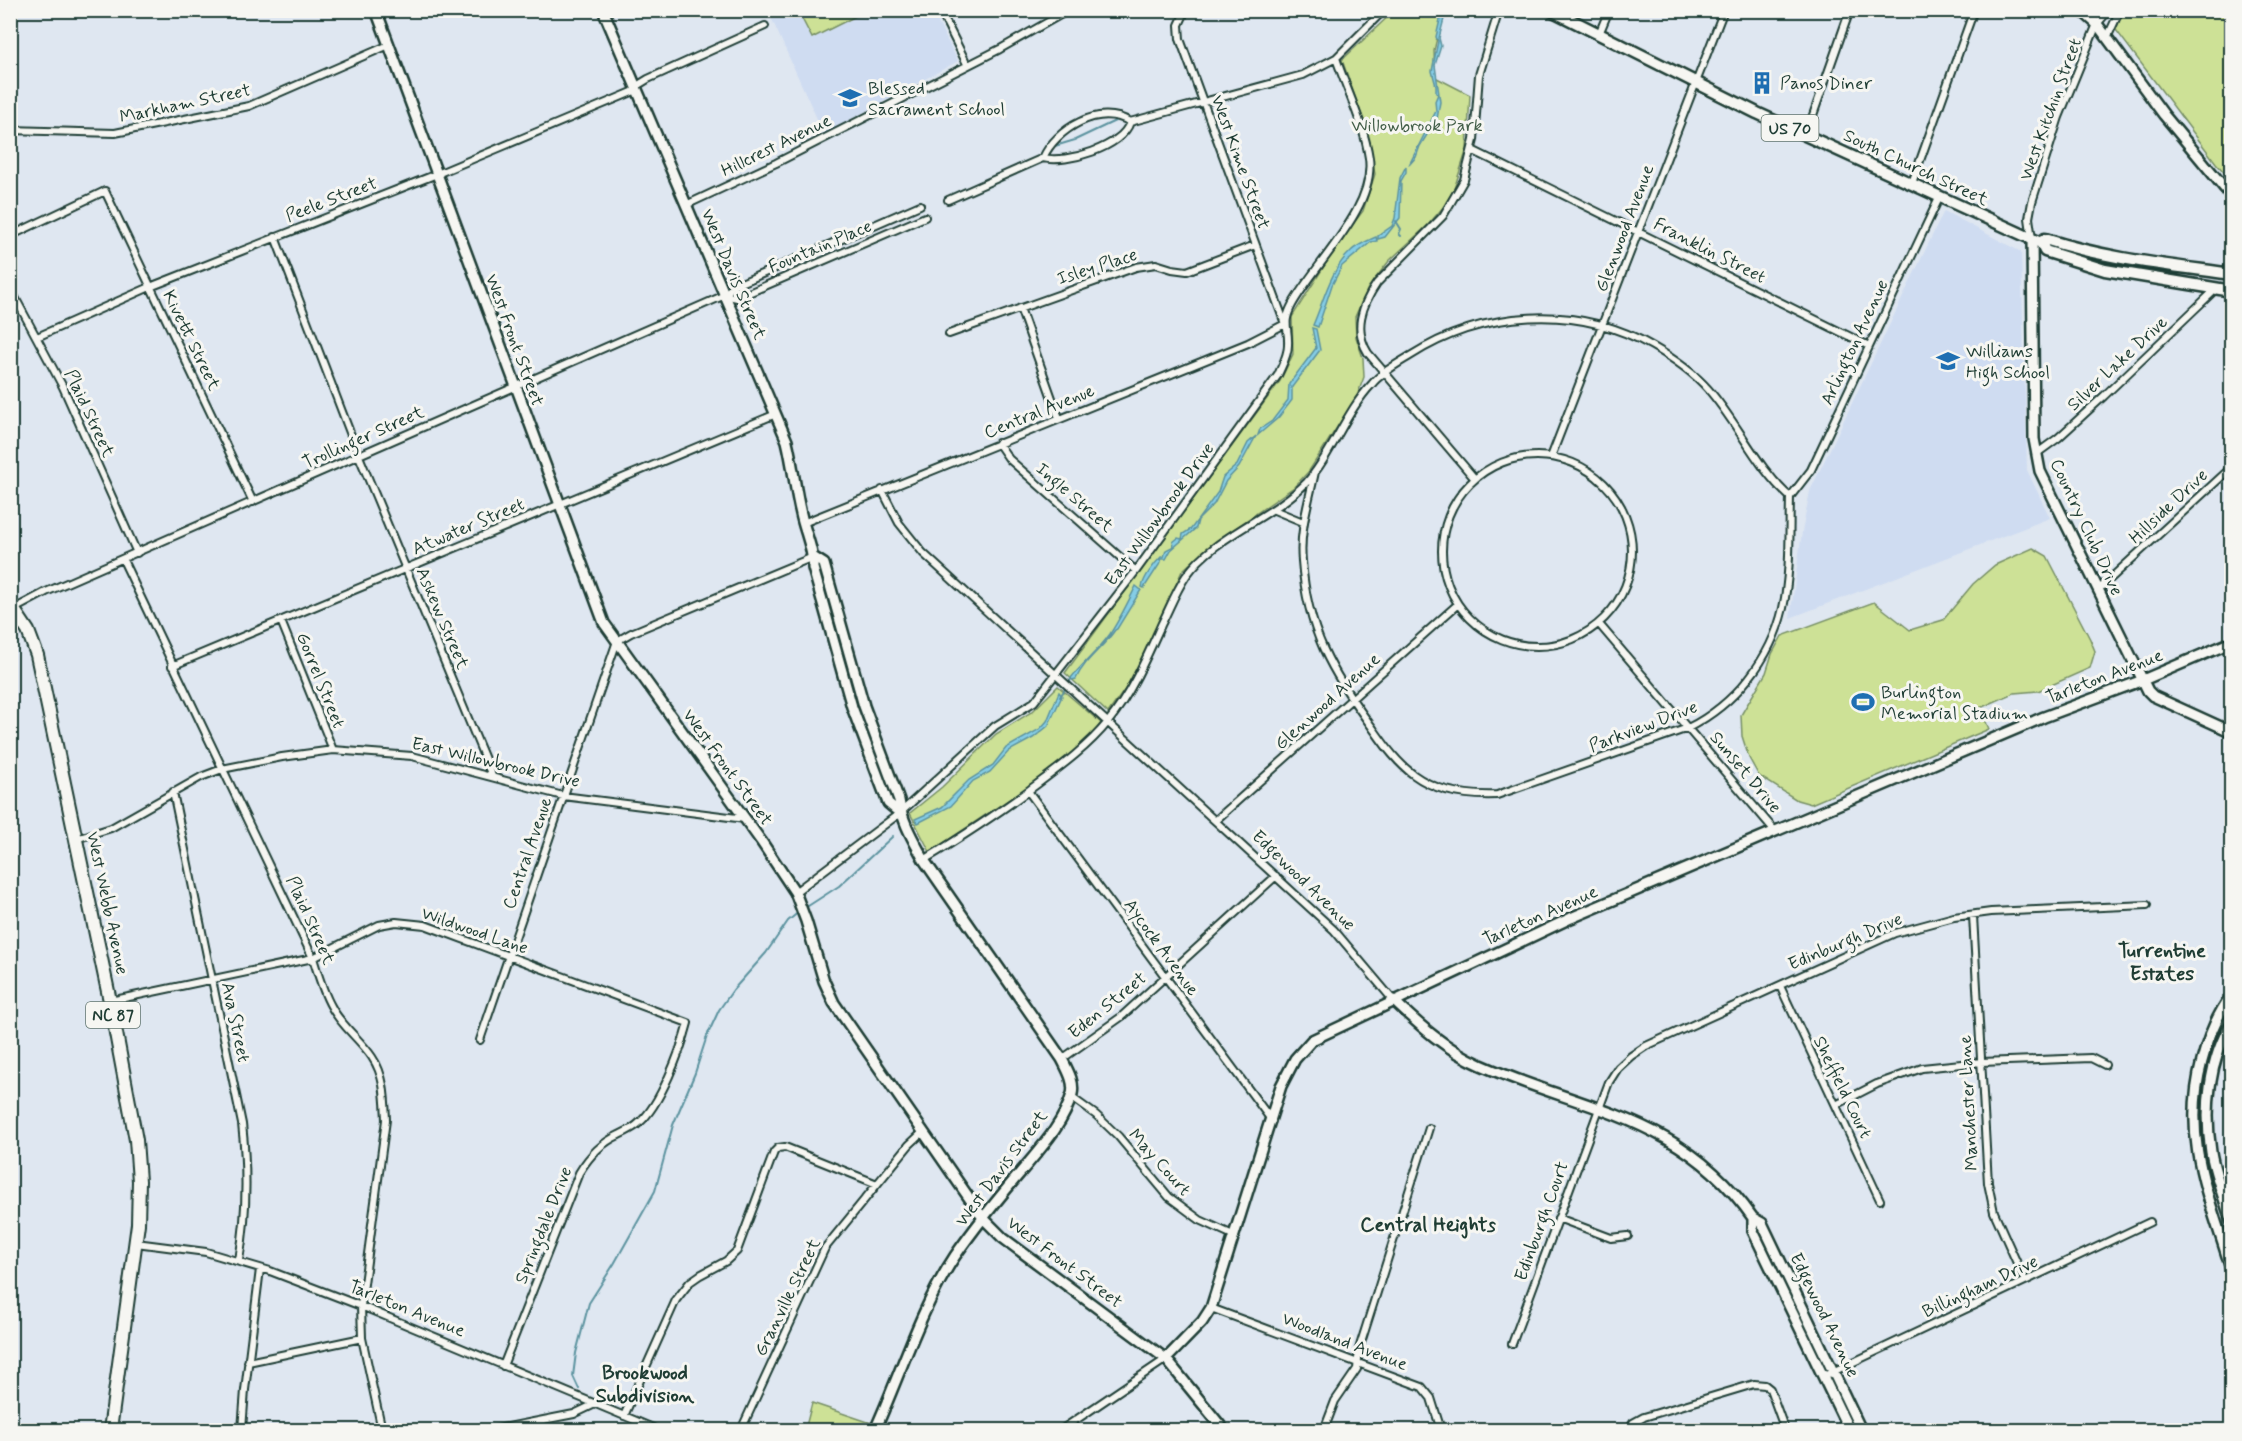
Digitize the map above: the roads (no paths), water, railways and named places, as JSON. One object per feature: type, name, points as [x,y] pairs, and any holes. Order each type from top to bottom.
[{"type":"highway","name":"West Webb Avenue","points":[[12,606],[28,631],[37,655],[110,1002],[136,1140],[139,1181],[136,1243],[110,1431]]},
{"type":"main road","name":"South Church Street","points":[[1551,10],[1695,83],[2036,241],[2045,250],[2054,254],[2105,270],[2231,291]]},
{"type":"main road","name":"South Church Street","points":[[2036,241],[2045,239],[2073,249],[2116,258],[2232,274]]},
{"type":"street","name":"West Front Street","points":[[376,10],[604,623],[745,819],[797,897],[824,981],[834,1003],[983,1218],[1003,1238],[1166,1359],[1224,1431]]},
{"type":"street","name":"West Davis Street","points":[[603,10],[776,414],[792,458],[803,523],[813,557],[824,564],[864,706],[899,800],[900,813],[924,860],[1062,1059],[1073,1084],[1066,1109],[1048,1138],[983,1218],[954,1258],[937,1288],[874,1431]]},
{"type":"street","points":[[940,10],[968,64]]},
{"type":"street","name":"Hillcrest Avenue","points":[[686,205],[776,164],[1060,17],[1068,10]]},
{"type":"street","name":"West Kime Street","points":[[1186,10],[1179,25],[1180,39],[1285,324]]},
{"type":"street","points":[[1043,158],[1054,140],[1083,121],[1111,115],[1130,122],[1293,78],[1336,58],[1384,10]]},
{"type":"street","points":[[1475,479],[1362,344],[1359,320],[1369,295],[1392,267],[1443,216],[1464,180],[1472,150],[1479,75],[1499,10]]},
{"type":"street","points":[[1599,34],[1609,10]]},
{"type":"street","name":"Glenwood Avenue","points":[[1551,457],[1724,10]]},
{"type":"street","points":[[1806,135],[1850,10]]},
{"type":"street","points":[[1912,183],[1974,10]]},
{"type":"street","points":[[2081,10],[2097,24],[2177,131],[2232,196]]},
{"type":"street","name":"West Kitchin Street","points":[[2036,241],[2029,218],[2044,162],[2071,83],[2097,24],[2109,10]]},
{"type":"street","points":[[2107,38],[2120,10]]},
{"type":"street","name":"Peele Street","points":[[37,337],[150,287],[436,174],[636,88],[648,79],[765,26]]},
{"type":"street","name":"Markham Street","points":[[10,130],[115,133],[249,106],[389,45]]},
{"type":"street","name":"East Willowbrook Drive","points":[[797,897],[900,813],[995,726],[1034,702],[1136,571],[1278,375],[1288,346],[1285,324],[1295,300],[1359,208],[1366,190],[1369,173],[1367,148],[1336,58]]},
{"type":"street","points":[[948,200],[1043,158],[1059,160],[1101,148],[1126,133],[1130,122]]},
{"type":"street","name":"Franklin Street","points":[[1472,150],[1869,346]]},
{"type":"street","name":"Kivett Street","points":[[10,236],[105,191],[253,502]]},
{"type":"street","name":"Arlington Avenue","points":[[1790,497],[1811,470],[1940,196]]},
{"type":"street","name":"Fountain Place","points":[[920,205],[732,287],[725,295],[737,298],[925,217]]},
{"type":"street","name":"Askew Street","points":[[275,237],[359,456],[492,776]]},
{"type":"street","name":"Country Club Drive","points":[[2036,241],[2036,455],[2040,471],[2153,696],[2232,732]]},
{"type":"street","name":"Isley Place","points":[[949,334],[1136,267],[1156,264],[1187,271],[1255,245]]},
{"type":"street","name":"Plaid Street","points":[[10,288],[63,387],[137,553]]},
{"type":"street","name":"Silver Lake Drive","points":[[2036,455],[2104,396],[2217,289]]},
{"type":"street","name":"Trollinger Street","points":[[12,606],[123,560],[725,295]]},
{"type":"street","points":[[1020,308],[1059,418]]},
{"type":"street","points":[[924,860],[995,815],[1076,755],[1108,722],[1137,676],[1174,595],[1193,568],[1211,550],[1274,510],[1305,484],[1316,472],[1335,437],[1371,384],[1384,372],[1445,337],[1498,320],[1522,316],[1545,317],[1602,326],[1653,347],[1706,387],[1778,487],[1790,497]]},
{"type":"street","name":"Central Avenue","points":[[803,523],[1248,343],[1285,324]]},
{"type":"street","name":"Atwater Street","points":[[172,666],[776,414]]},
{"type":"street","name":"Ingle Street","points":[[998,443],[1009,459],[1136,571]]},
{"type":"street","points":[[1531,456],[1551,457],[1580,466],[1605,484],[1618,502],[1628,524],[1632,541],[1632,560],[1629,578],[1622,595],[1599,624],[1586,633],[1556,645],[1524,646],[1508,642],[1487,632],[1468,616],[1458,603],[1445,576],[1443,538],[1455,502],[1475,479],[1491,467],[1510,459],[1531,456]]},
{"type":"street","name":"Hillside Drive","points":[[2098,590],[2232,467]]},
{"type":"street","name":"Parkview Drive","points":[[1316,472],[1303,522],[1302,560],[1311,616],[1328,661],[1390,753],[1415,776],[1443,789],[1477,796],[1497,795],[1688,728],[1707,718],[1742,688],[1756,669],[1776,631],[1783,609],[1788,577],[1790,497]]},
{"type":"street","name":"Edgewood Avenue","points":[[882,490],[899,523],[923,554],[1334,930],[1393,1000],[1445,1045],[1479,1064],[1658,1132],[1699,1159],[1731,1189],[1753,1218],[1762,1223],[1861,1431]]},
{"type":"street","points":[[1274,510],[1303,522]]},
{"type":"street","points":[[617,641],[631,633],[813,557]]},
{"type":"street","name":"Plaid Street","points":[[123,560],[313,958],[330,1005],[343,1026],[372,1057],[380,1075],[385,1097],[386,1120],[361,1306],[362,1338],[382,1431]]},
{"type":"street","name":"Glenwood Avenue","points":[[1216,820],[1458,603]]},
{"type":"street","name":"Gorrel Street","points":[[281,621],[333,750]]},
{"type":"street","name":"Sunset Drive","points":[[1599,624],[1775,831]]},
{"type":"street","name":"Central Avenue","points":[[480,1040],[617,641]]},
{"type":"street","name":"Tarleton Avenue","points":[[1061,1431],[1072,1428],[1166,1359],[1202,1322],[1211,1308],[1285,1078],[1306,1044],[1393,1000],[1571,918],[2044,717],[2143,680],[2232,642]]},
{"type":"street","name":"East Willowbrook Drive","points":[[76,839],[90,836],[120,823],[201,777],[222,769],[333,750],[412,756],[563,796],[745,819]]},
{"type":"street","name":"Aycock Avenue","points":[[1028,791],[1272,1120]]},
{"type":"street","name":"Ava Street","points":[[173,792],[242,1124],[246,1174],[239,1260]]},
{"type":"street","name":"Eden Street","points":[[1062,1059],[1121,1017],[1276,876]]},
{"type":"street","name":"Edinburgh Drive","points":[[1599,1108],[1609,1082],[1618,1068],[1631,1056],[1670,1035],[1895,933],[1954,918],[1991,912],[2147,905]]},
{"type":"street","name":"Manchester Lane","points":[[1973,916],[1988,1183],[1994,1212],[2025,1281]]},
{"type":"street","name":"Wildwood Lane","points":[[110,1002],[313,958],[368,929],[396,922],[425,925],[688,1023]]},
{"type":"street","name":"Sheffield Court","points":[[1780,986],[1881,1200]]},
{"type":"street","points":[[2232,994],[2212,1030],[2204,1052],[2197,1079],[2193,1124],[2199,1161],[2232,1272]]},
{"type":"street","points":[[2232,1022],[2220,1047],[2212,1078],[2208,1119],[2211,1152],[2232,1223]]},
{"type":"street","name":"Springdale Drive","points":[[503,1366],[579,1173],[596,1150],[604,1143],[639,1124],[653,1108],[665,1084],[688,1023]]},
{"type":"street","points":[[1836,1105],[1903,1073],[1922,1068],[1981,1062],[2091,1058],[2105,1065]]},
{"type":"street","name":"May Court","points":[[1071,1097],[1096,1115],[1118,1136],[1169,1197],[1200,1220],[1235,1236]]},
{"type":"street","name":"Edinburgh Court","points":[[1512,1344],[1599,1108]]},
{"type":"street","points":[[1324,1431],[1335,1401],[1357,1369],[1359,1349],[1429,1128]]},
{"type":"street","name":"Granville Street","points":[[741,1431],[825,1248],[909,1145],[923,1132]]},
{"type":"street","points":[[624,1416],[676,1300],[700,1275],[726,1261],[737,1251],[774,1152],[778,1148],[785,1147],[877,1184]]},
{"type":"street","points":[[1558,1218],[1611,1238],[1628,1236]]},
{"type":"street","name":"Edgewood Avenue","points":[[1753,1218],[1753,1231],[1849,1431]]},
{"type":"street","name":"Billingham Drive","points":[[1824,1376],[2150,1222]]},
{"type":"street","name":"Tarleton Avenue","points":[[136,1243],[206,1252],[239,1260],[361,1306],[658,1431]]},
{"type":"street","points":[[242,1431],[260,1269]]},
{"type":"street","name":"Woodland Avenue","points":[[1211,1308],[1422,1387],[1431,1398],[1441,1431]]},
{"type":"street","points":[[248,1362],[362,1338]]},
{"type":"street","points":[[1629,1431],[1633,1423],[1644,1417],[1754,1384],[1765,1385],[1770,1389],[1785,1431]]},
{"type":"street","points":[[492,1431],[574,1414],[595,1404]]},
{"type":"water","points":[[1442,11],[1446,11],[1439,38],[1441,46],[1435,65],[1440,102],[1437,119],[1420,146],[1416,157],[1409,165],[1436,111],[1435,101],[1438,94],[1432,71]]},
{"type":"water","points":[[1406,166],[1406,172],[1401,181],[1400,218],[1385,237],[1378,239],[1378,236],[1392,226],[1400,178]]},
{"type":"water","points":[[1376,237],[1377,241],[1371,242],[1342,266],[1332,285],[1318,327],[1313,325],[1338,267],[1356,247]]},
{"type":"water","points":[[1312,328],[1316,329],[1320,350],[1292,387],[1292,400],[1278,418],[1258,435],[1260,429],[1272,421],[1288,400],[1289,384],[1316,348]]},
{"type":"water","points":[[1256,436],[1239,467],[1226,481],[1214,504],[1198,520],[1196,528],[1171,550],[1166,559],[1160,559],[1161,562],[1144,588],[1142,587],[1150,571],[1161,557],[1164,557],[1166,550],[1174,546],[1173,542],[1178,538],[1182,539],[1183,534],[1191,529],[1218,492],[1223,477],[1237,465],[1248,443]]},
{"type":"water","points":[[1136,586],[1141,590],[1117,629],[1084,666],[1076,679],[1072,680],[1071,678],[1110,634]]},
{"type":"water","points":[[1059,692],[1062,696],[1048,726],[1033,738],[1009,751],[990,772],[973,781],[951,806],[918,823],[915,819],[942,807],[969,780],[993,765],[1006,748],[1040,729],[1047,721]]},
{"type":"waterway","points":[[1055,146],[1075,140],[1115,121]]},
{"type":"waterway","points":[[1396,221],[1401,229],[1399,234],[1401,236]]},
{"type":"waterway","points":[[1060,697],[1071,679]]},
{"type":"waterway","points":[[805,908],[839,886],[893,836]]},
{"type":"waterway","points":[[579,1389],[573,1376],[576,1353],[589,1303],[655,1191],[673,1125],[719,1010],[733,990],[766,953],[788,921],[800,911]]},
{"type":"place","name":"Panos Diner","points":[[1762,83]]},
{"type":"place","name":"Blessed Sacrament School","points":[[850,98]]},
{"type":"place","name":"Williams High School","points":[[1948,361]]},
{"type":"place","name":"Burlington Memorial Stadium","points":[[1863,702]]},
{"type":"district","name":"Turrentine Estates","points":[[2162,962]]},
{"type":"district","name":"Central Heights","points":[[1428,1224]]},
{"type":"district","name":"Brookwood Subdivision","points":[[645,1384]]},
{"type":"park label","name":"Willowbrook Park","points":[[1417,125]]}]
